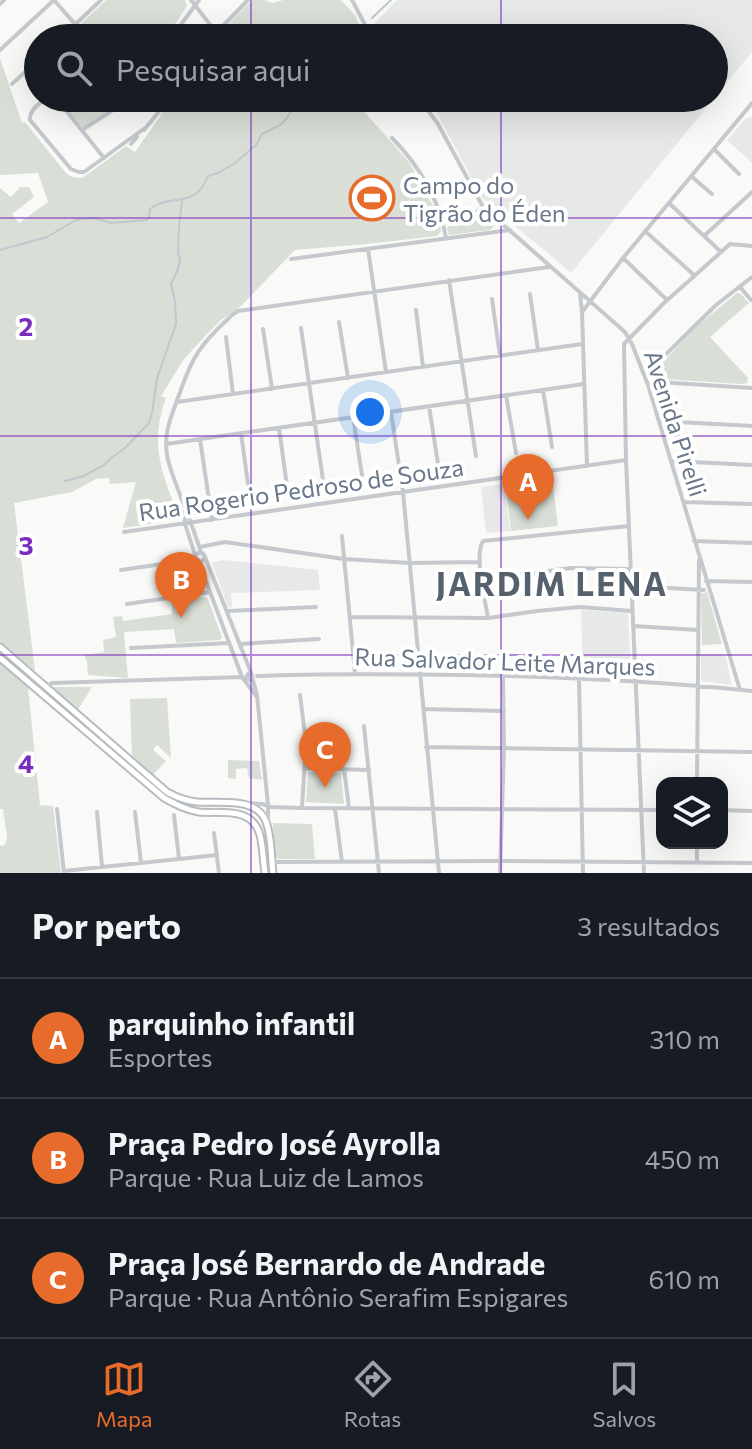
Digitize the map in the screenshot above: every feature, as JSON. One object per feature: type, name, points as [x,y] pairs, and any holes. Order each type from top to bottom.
[{"type":"main road","points":[[0,647],[167,792],[194,802],[238,804],[257,809],[265,817],[268,828],[273,873]]},
{"type":"main road","points":[[0,658],[164,798],[195,811],[235,812],[251,820],[258,829],[266,856],[271,862]]},
{"type":"main road","points":[[43,685],[47,698]]},
{"type":"main road","points":[[210,812],[215,806],[227,803]]},
{"type":"main road","points":[[261,839],[265,873]]},
{"type":"street","points":[[28,24],[54,0],[74,24]]},
{"type":"street","points":[[76,24],[101,0]]},
{"type":"street","points":[[222,24],[248,0]]},
{"type":"street","points":[[352,0],[365,24]]},
{"type":"street","points":[[180,24],[194,1],[210,24]]},
{"type":"street","points":[[0,50],[24,28]]},
{"type":"street","points":[[12,84],[24,73]]},
{"type":"street","points":[[582,310],[751,107]]},
{"type":"street","points":[[31,112],[30,120],[75,172],[84,172],[145,128]]},
{"type":"street","points":[[67,112],[104,158]]},
{"type":"street","points":[[82,130],[110,112]]},
{"type":"street","points":[[131,144],[158,112]]},
{"type":"street","name":"Avenida Pirelli","points":[[429,112],[483,207],[629,338],[648,385],[672,461],[699,554],[704,586],[740,690]]},
{"type":"street","points":[[392,138],[414,162],[443,219],[446,238]]},
{"type":"street","points":[[714,149],[739,174]]},
{"type":"street","points":[[691,176],[712,194]]},
{"type":"street","points":[[704,236],[752,192]]},
{"type":"street","points":[[669,203],[721,252]]},
{"type":"street","points":[[443,219],[471,216],[483,207]]},
{"type":"street","points":[[291,259],[510,230]]},
{"type":"street","points":[[645,231],[695,276]]},
{"type":"street","points":[[644,873],[630,569],[624,344],[667,300],[730,244],[751,245]]},
{"type":"street","points":[[368,249],[386,372]]},
{"type":"street","points":[[531,268],[539,263],[537,254]]},
{"type":"street","points":[[623,258],[667,300]]},
{"type":"street","points":[[268,828],[258,699],[168,458],[168,424],[187,370],[200,349],[238,311],[551,266]]},
{"type":"street","points":[[643,371],[652,368],[696,324],[752,277]]},
{"type":"street","points":[[449,280],[476,456]]},
{"type":"street","points":[[740,287],[751,300]]},
{"type":"street","points":[[579,291],[587,466]]},
{"type":"street","points":[[530,294],[538,350]]},
{"type":"street","points":[[492,299],[500,356]]},
{"type":"street","points":[[416,310],[423,367]]},
{"type":"street","points":[[339,322],[348,378]]},
{"type":"street","points":[[301,328],[323,480]]},
{"type":"street","points":[[263,329],[272,389]]},
{"type":"street","points":[[226,337],[233,394]]},
{"type":"street","points":[[177,400],[188,401],[582,344]]},
{"type":"street","points":[[652,368],[651,375],[658,382]]},
{"type":"street","points":[[648,385],[658,382],[752,388]]},
{"type":"street","points":[[166,444],[584,384]]},
{"type":"street","points":[[543,390],[552,447]]},
{"type":"street","points":[[506,395],[516,453]]},
{"type":"street","points":[[429,406],[438,464]]},
{"type":"street","points":[[391,412],[403,492],[439,873]]},
{"type":"street","points":[[353,417],[362,475]]},
{"type":"street","points":[[659,421],[752,426]]},
{"type":"street","points":[[279,428],[287,486]]},
{"type":"street","points":[[241,433],[249,491]]},
{"type":"street","points":[[200,439],[212,520]]},
{"type":"street","name":"Rua Rogerio Pedroso de Souza","points":[[124,532],[626,460]]},
{"type":"street","points":[[672,461],[752,465]]},
{"type":"street","points":[[683,502],[752,504]]},
{"type":"street","points":[[185,508],[185,524],[217,612],[229,643],[251,676],[258,699]]},
{"type":"street","points":[[488,618],[479,548],[483,541],[629,526]]},
{"type":"street","points":[[342,536],[355,674]]},
{"type":"street","points":[[694,541],[752,543]]},
{"type":"street","points":[[197,559],[197,554],[211,545],[225,542],[344,559],[410,563],[480,562]]},
{"type":"street","points":[[697,777],[698,630],[704,586],[699,554]]},
{"type":"street","points":[[121,570],[197,559]]},
{"type":"street","points":[[483,580],[570,568],[630,569]]},
{"type":"street","points":[[631,586],[704,586],[717,582],[752,582]]},
{"type":"street","points":[[127,604],[210,592]]},
{"type":"street","points":[[217,612],[316,607]]},
{"type":"street","points":[[350,617],[488,618],[580,607],[632,611]]},
{"type":"street","points":[[633,626],[698,630]]},
{"type":"street","points":[[240,644],[319,639]]},
{"type":"street","points":[[131,648],[229,643]]},
{"type":"street","name":"Rua Salvador Leite Marques","points":[[43,685],[355,674],[579,678],[752,691]]},
{"type":"street","points":[[500,873],[503,676]]},
{"type":"street","points":[[579,678],[583,873]]},
{"type":"street","points":[[300,695],[306,743],[302,808]]},
{"type":"street","points":[[423,709],[504,711]]},
{"type":"street","points":[[364,726],[379,873]]},
{"type":"street","points":[[426,747],[752,752]]},
{"type":"street","points":[[304,768],[369,770]]},
{"type":"street","points":[[344,769],[349,808]]},
{"type":"street","points":[[238,804],[302,808],[656,810]]},
{"type":"street","points":[[335,808],[342,862]]},
{"type":"street","points":[[57,809],[64,872],[217,855]]},
{"type":"street","points":[[728,810],[752,811]]},
{"type":"street","points":[[97,812],[102,867]]},
{"type":"street","points":[[135,812],[141,863]]},
{"type":"street","points":[[174,815],[179,859]]},
{"type":"street","points":[[214,833],[219,873]]},
{"type":"street","points":[[697,849],[697,863]]},
{"type":"street","points":[[271,862],[752,863]]},
{"type":"shaded area","points":[[106,0],[185,0],[187,6],[175,24],[82,23]]},
{"type":"shaded area","points":[[252,0],[273,3],[283,0],[341,0],[359,24],[229,24]]},
{"type":"shaded area","points":[[397,0],[752,0],[752,52],[728,81],[728,24],[374,24]]},
{"type":"shaded area","points":[[0,58],[22,123],[25,122],[72,177],[82,178],[126,146],[135,152],[163,112],[364,112],[409,162],[438,215],[441,231],[437,236],[295,250],[184,359],[161,396],[166,398],[158,430],[163,473],[178,520],[123,528],[136,482],[110,484],[109,478],[96,479],[72,492],[14,503],[35,671],[0,643],[0,188],[11,197],[20,187],[29,187],[34,197],[12,214],[19,223],[48,202],[38,173],[0,175]]},
{"type":"shaded area","points":[[69,112],[105,112],[84,127]]},
{"type":"shaded area","points":[[703,112],[571,273],[482,198],[437,113]]},
{"type":"shaded area","points":[[748,117],[752,117],[752,163],[727,140]]},
{"type":"shaded area","points":[[483,213],[494,222],[490,230],[449,235],[447,228],[453,222],[470,220]]},
{"type":"shaded area","points":[[737,293],[749,303],[710,337],[748,378],[747,383],[663,379],[655,373],[698,325]]},
{"type":"shaded area","points":[[552,478],[558,526],[511,531],[505,483]]},
{"type":"shaded area","points":[[504,484],[510,531],[486,533],[481,487]]},
{"type":"shaded area","points":[[224,560],[318,570],[320,590],[231,593],[230,608],[212,562]]},
{"type":"shaded area","points":[[707,592],[722,644],[702,645],[701,594]]},
{"type":"shaded area","points":[[205,597],[222,637],[220,640],[176,643],[174,629],[124,632],[128,678],[88,675],[84,655],[104,652],[103,640],[116,637],[113,617],[122,616],[123,621],[172,614],[172,601]]},
{"type":"shaded area","points":[[581,610],[628,613],[631,675],[583,674]]},
{"type":"shaded area","points":[[701,654],[725,655],[732,685],[701,681]]},
{"type":"shaded area","points":[[0,662],[28,687],[40,805],[53,806],[61,873],[0,873],[0,846],[5,845],[7,838],[3,809],[0,809]]},
{"type":"shaded area","points":[[52,687],[92,687],[77,711]]},
{"type":"shaded area","points":[[167,698],[171,758],[157,745],[153,750],[166,761],[153,775],[132,758],[130,699]]},
{"type":"shaded area","points":[[228,760],[259,761],[262,780],[249,778],[247,768],[236,769],[236,779],[228,778]]},
{"type":"shaded area","points":[[308,772],[341,773],[344,804],[306,802]]},
{"type":"shaded area","points":[[273,823],[312,824],[315,859],[278,859],[275,856]]},
{"type":"waterway","points":[[372,18],[391,0]]},
{"type":"waterway","points":[[0,250],[47,237],[76,220],[94,218],[111,223],[147,220],[150,209],[158,204],[196,193],[208,176],[235,163],[256,145],[262,134],[280,125],[291,112]]},
{"type":"waterway","points":[[65,481],[84,476],[104,465],[149,423],[157,378],[176,324],[171,284],[180,259],[182,201]]},
{"type":"place","name":"Campo do Tigrão do Éden","points":[[372,198]]},
{"type":"place","name":"parquinho infantil","points":[[528,520]]},
{"type":"place","name":"Praça Pedro José Ayrolla","points":[[181,618]]},
{"type":"place","name":"Praça José Bernardo de Andrade","points":[[325,788]]},
{"type":"district","name":"JARDIM LENA","points":[[552,583]]}]
